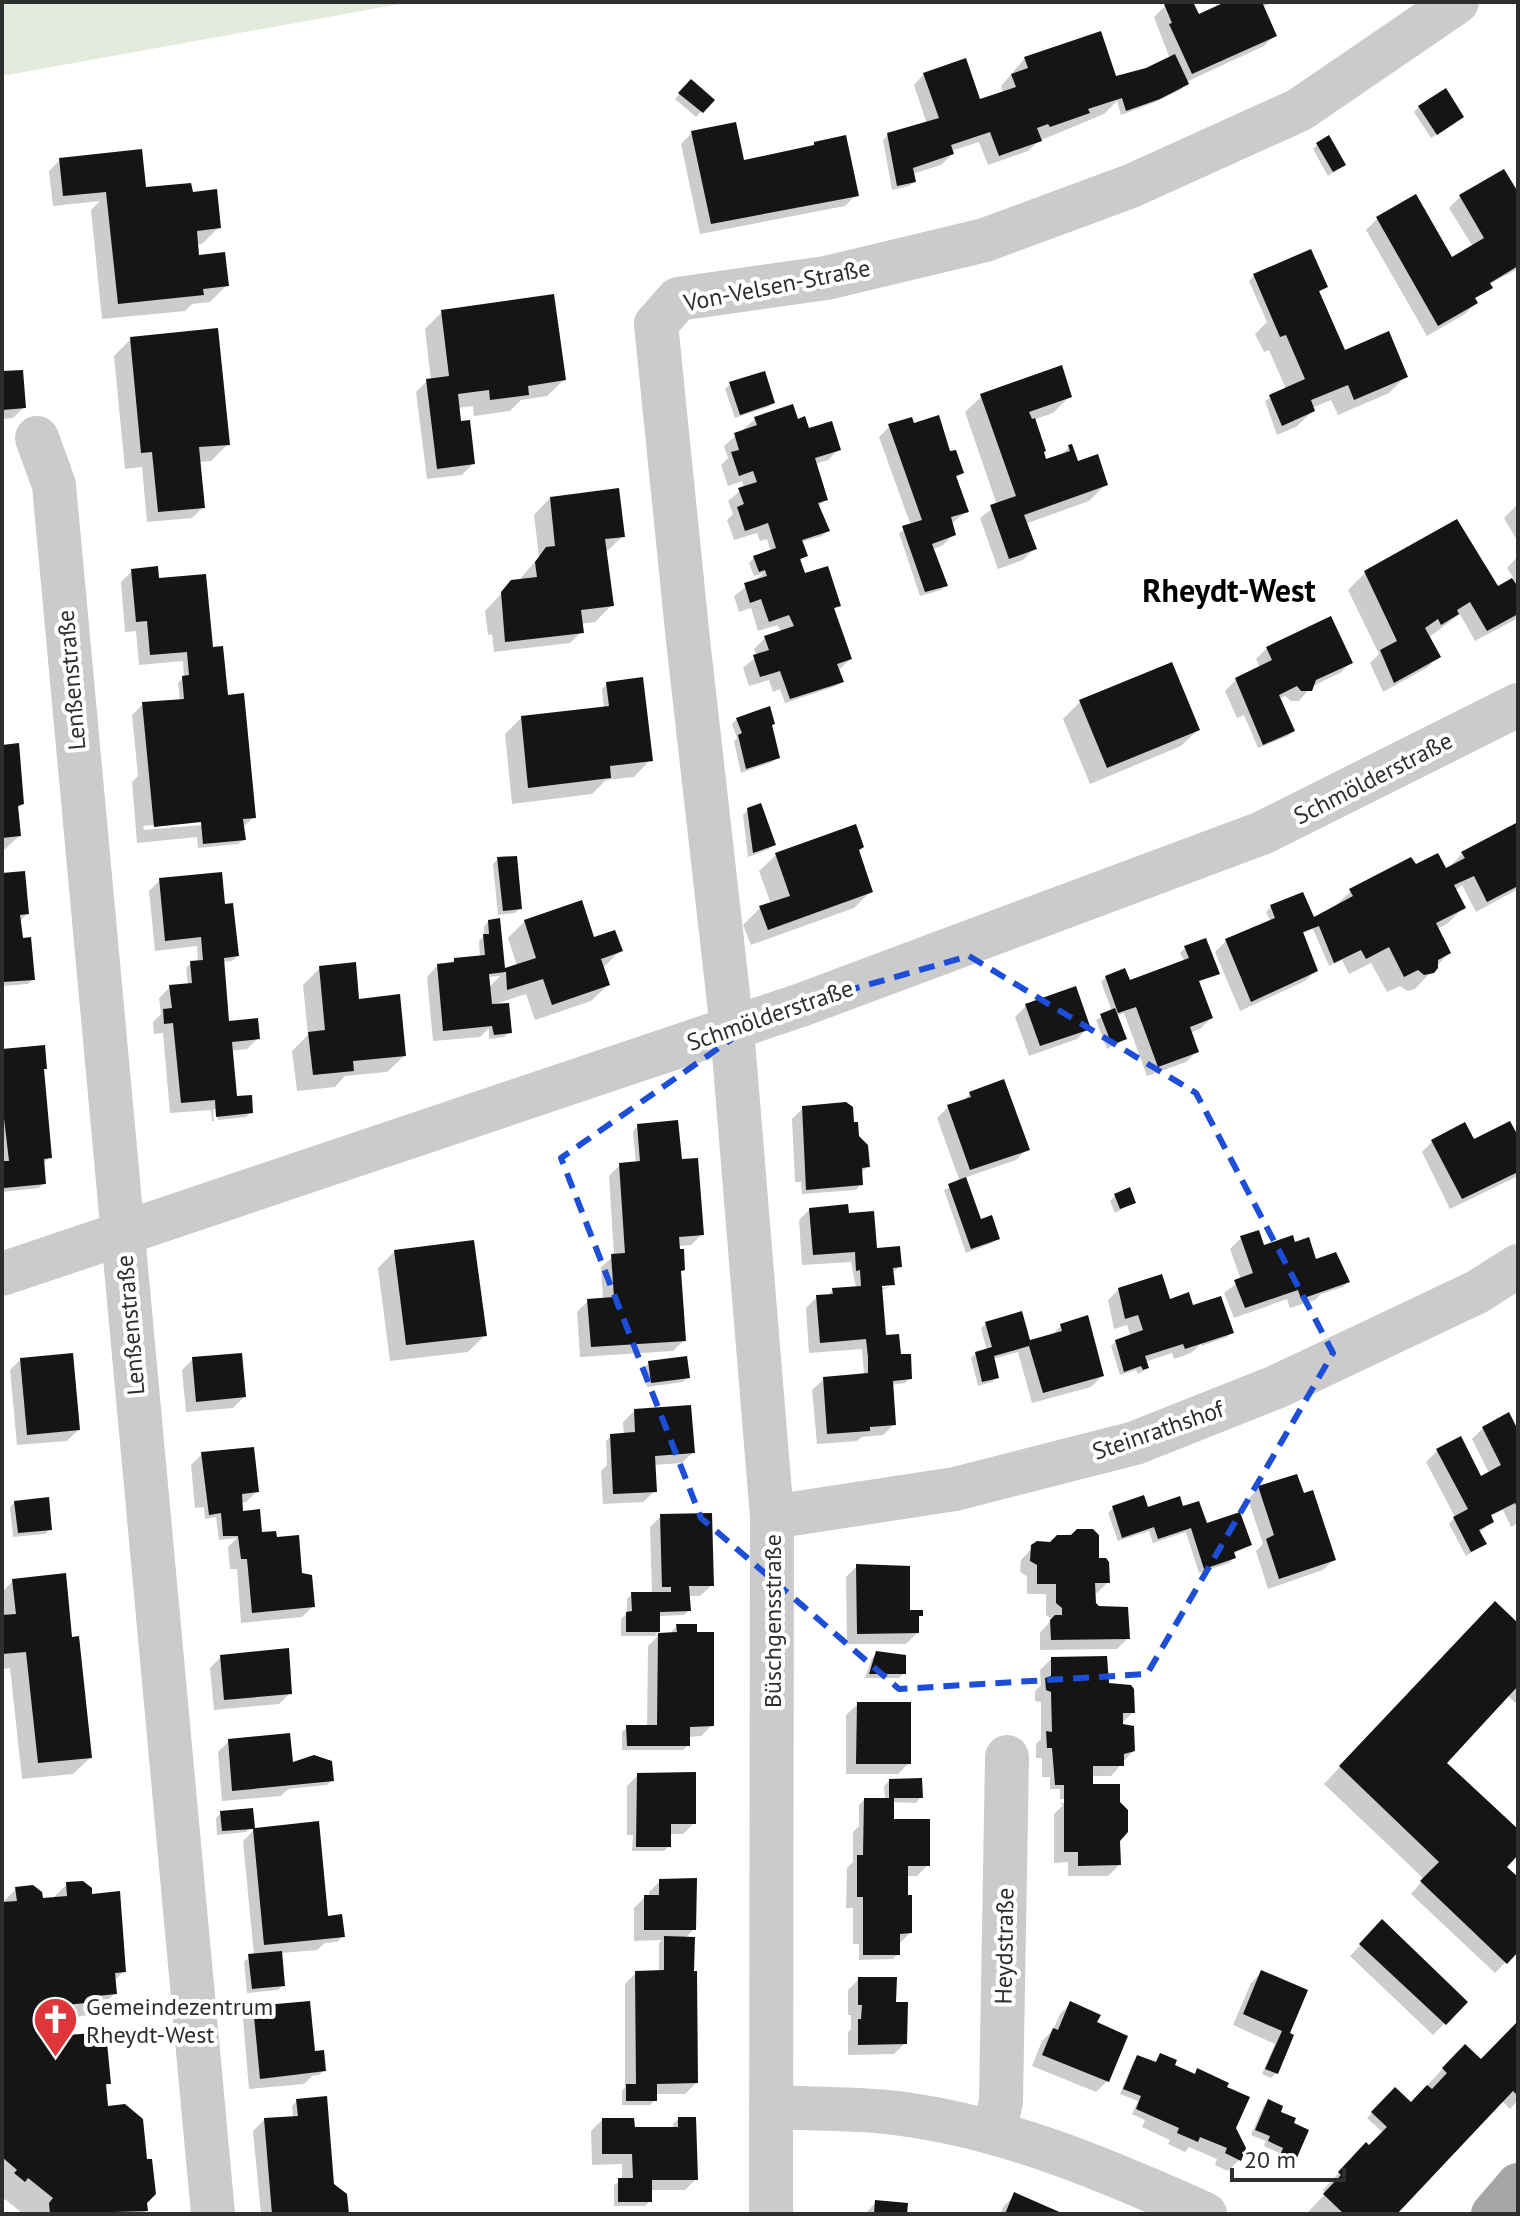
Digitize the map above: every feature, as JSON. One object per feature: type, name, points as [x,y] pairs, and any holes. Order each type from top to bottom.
[{"type":"main road","points":[[1493,2214],[1518,2185]]},
{"type":"street","name":"Von-Velsen-Straße","points":[[732,1029],[656,324],[678,299],[826,278],[971,244],[1131,186],[1299,110],[1457,2]]},
{"type":"street","name":"Lenßenstraße","points":[[37,438],[54,485],[213,2214]]},
{"type":"street","name":"Schmölderstraße","points":[[2,1274],[732,1029],[1262,833],[1518,705]]},
{"type":"street","name":"Büschgensstraße","points":[[732,1029],[772,1517],[771,2214]]},
{"type":"street","name":"Steinrathshof","points":[[772,1517],[955,1489],[1135,1443],[1276,1387],[1477,1292],[1518,1266]]},
{"type":"street","name":"Heydstraße","points":[[994,2133],[1001,2101],[1007,1757]]},
{"type":"street","points":[[771,2107],[888,2112],[994,2133],[1100,2168],[1205,2214]]},
{"type":"highlighted area","points":[[969,956],[1196,1093],[1333,1353],[1147,1674],[899,1689],[701,1518],[561,1158],[769,1013]]},
{"type":"green space","points":[[2,2],[411,2],[2,76]]},
{"type":"building","points":[[1193,2],[1199,14],[1225,2],[1262,2],[1277,36],[1192,74],[1169,24],[1172,23],[1164,4]]},
{"type":"building","points":[[1101,31],[1116,76],[1146,68],[1175,54],[1189,84],[1126,111],[1122,98],[1088,109],[1090,113],[1050,127],[1048,124],[1037,128],[1042,141],[999,156],[990,132],[951,145],[954,154],[913,168],[916,182],[897,186],[887,133],[939,118],[923,73],[966,58],[980,99],[1016,87],[1011,74],[1028,68],[1024,57]]},
{"type":"building","points":[[691,79],[715,100],[703,113],[678,93]]},
{"type":"building","points":[[1446,88],[1464,117],[1437,135],[1418,106]]},
{"type":"building","points":[[736,122],[744,160],[846,135],[859,196],[711,224],[691,131]]},
{"type":"building","points":[[1329,135],[1346,165],[1333,172],[1316,143]]},
{"type":"building","points":[[142,149],[146,187],[191,183],[193,192],[217,189],[221,228],[197,231],[199,255],[225,252],[229,286],[203,289],[204,295],[118,304],[106,192],[63,196],[59,158]]},
{"type":"building","points":[[1504,169],[1518,192],[1518,266],[1490,283],[1493,288],[1475,298],[1478,303],[1438,326],[1376,217],[1416,194],[1452,257],[1484,238],[1459,195]]},
{"type":"building","points":[[1311,249],[1328,287],[1319,291],[1345,350],[1389,331],[1408,377],[1354,400],[1348,385],[1311,400],[1315,411],[1282,426],[1269,395],[1305,379],[1286,335],[1280,337],[1253,274]]},
{"type":"building","points":[[554,294],[566,380],[528,386],[529,395],[490,400],[489,390],[458,394],[461,421],[470,420],[475,464],[437,469],[426,379],[449,376],[441,310]]},
{"type":"building","points":[[218,328],[230,445],[199,447],[205,508],[158,512],[152,452],[141,453],[130,337]]},
{"type":"building","points":[[1062,365],[1072,397],[1029,412],[1032,419],[1035,418],[1046,459],[1070,451],[1068,445],[1072,444],[1078,461],[1098,454],[1108,485],[1024,515],[1037,549],[1009,559],[990,505],[1016,496],[980,394]]},
{"type":"building","points":[[23,370],[26,408],[2,410],[2,371]]},
{"type":"building","points":[[765,371],[775,403],[740,415],[729,382]]},
{"type":"building","points":[[793,404],[798,419],[805,416],[809,428],[832,421],[841,450],[815,458],[828,500],[818,503],[830,531],[802,540],[808,556],[800,559],[805,573],[828,566],[841,606],[834,608],[852,659],[837,664],[844,682],[790,699],[780,671],[760,677],[753,655],[769,650],[764,636],[794,626],[789,615],[769,622],[761,599],[750,603],[744,583],[767,576],[765,570],[759,572],[753,556],[776,548],[768,523],[745,531],[737,507],[744,504],[738,488],[757,482],[753,471],[739,476],[731,452],[739,450],[734,433],[757,425],[754,417]]},
{"type":"building","points":[[939,415],[950,451],[956,450],[964,473],[956,476],[969,512],[951,517],[956,535],[932,544],[948,586],[925,592],[902,526],[922,520],[888,424],[912,417],[914,423]]},
{"type":"building","points":[[619,488],[625,537],[605,539],[614,606],[581,610],[584,633],[505,642],[501,592],[511,580],[537,577],[535,562],[546,547],[555,546],[550,497]]},
{"type":"building","points":[[1457,519],[1498,586],[1512,578],[1518,587],[1518,614],[1487,631],[1470,602],[1457,610],[1459,614],[1441,625],[1438,619],[1425,628],[1441,657],[1394,683],[1380,650],[1397,641],[1364,571]]},
{"type":"building","points":[[158,566],[159,578],[206,574],[213,647],[223,646],[228,695],[244,693],[256,818],[243,819],[246,840],[203,844],[201,822],[154,827],[142,702],[184,699],[182,676],[189,675],[187,652],[150,655],[147,621],[136,622],[131,569]]},
{"type":"building","points":[[1331,616],[1353,663],[1316,680],[1312,691],[1301,691],[1297,686],[1279,695],[1295,731],[1263,745],[1235,678],[1272,660],[1266,647]]},
{"type":"building","points":[[1172,662],[1200,730],[1107,768],[1079,700]]},
{"type":"building","points":[[643,677],[653,761],[610,766],[611,778],[528,788],[521,716],[609,706],[606,682]]},
{"type":"building","points":[[770,706],[780,758],[746,769],[738,735],[742,733],[736,718]]},
{"type":"building","points":[[19,743],[24,804],[18,806],[21,836],[2,838],[2,745]]},
{"type":"building","points":[[761,803],[776,845],[753,853],[747,808]]},
{"type":"building","points":[[1518,822],[1518,886],[1487,902],[1474,876],[1454,885],[1466,908],[1436,923],[1451,953],[1438,960],[1434,973],[1424,975],[1418,970],[1404,977],[1389,947],[1366,959],[1361,950],[1334,963],[1319,926],[1303,932],[1318,971],[1251,1002],[1225,939],[1275,918],[1270,905],[1303,892],[1314,917],[1353,896],[1349,889],[1411,857],[1416,864],[1438,853],[1446,868],[1465,858],[1461,852]]},
{"type":"building","points":[[856,824],[864,847],[859,850],[873,892],[768,930],[759,906],[790,896],[775,853]]},
{"type":"building","points":[[517,856],[522,909],[503,911],[497,857]]},
{"type":"building","points":[[25,871],[29,914],[20,915],[23,938],[31,937],[35,980],[2,982],[2,873]]},
{"type":"building","points":[[222,872],[225,904],[233,903],[239,956],[224,958],[229,1021],[258,1018],[260,1039],[232,1042],[237,1096],[252,1095],[253,1113],[216,1117],[215,1100],[181,1103],[173,1023],[164,1024],[163,1009],[172,1008],[169,985],[192,983],[190,961],[203,960],[201,937],[165,941],[159,878]]},
{"type":"building","points":[[582,900],[594,937],[615,930],[623,951],[601,959],[610,985],[552,1005],[543,979],[507,990],[506,972],[489,974],[492,1004],[509,1003],[512,1033],[494,1035],[492,1026],[443,1031],[437,964],[454,962],[454,958],[485,955],[483,934],[489,934],[488,920],[500,918],[505,968],[536,958],[524,920]]},
{"type":"building","points":[[1206,938],[1220,974],[1199,981],[1213,1018],[1190,1027],[1199,1052],[1158,1067],[1136,1007],[1118,1013],[1105,976],[1125,968],[1130,980],[1189,958],[1184,946]]},
{"type":"building","points":[[356,962],[359,999],[400,994],[406,1056],[353,1061],[354,1071],[313,1075],[308,1032],[325,1030],[319,966]]},
{"type":"building","points":[[1076,986],[1091,1029],[1040,1046],[1025,1004]]},
{"type":"building","points":[[1115,1008],[1127,1039],[1112,1045],[1100,1014]]},
{"type":"building","points":[[45,1045],[47,1069],[44,1069],[52,1158],[44,1159],[46,1184],[4,1188],[2,1161],[9,1161],[2,1101],[2,1049]]},
{"type":"building","points":[[1004,1079],[1030,1150],[970,1170],[947,1105],[971,1097],[969,1092]]},
{"type":"building","points":[[846,1102],[853,1107],[859,1136],[868,1145],[870,1167],[862,1168],[863,1185],[806,1190],[802,1106]]},
{"type":"building","points":[[678,1120],[682,1159],[698,1158],[704,1235],[679,1237],[680,1249],[684,1249],[685,1270],[681,1271],[686,1341],[591,1347],[587,1299],[614,1297],[611,1254],[625,1253],[619,1163],[640,1161],[637,1124]]},
{"type":"building","points":[[1510,1121],[1518,1136],[1518,1172],[1462,1199],[1431,1140],[1465,1122],[1474,1139]]},
{"type":"building","points":[[966,1177],[981,1219],[992,1215],[1000,1239],[971,1249],[948,1184]]},
{"type":"building","points":[[1130,1187],[1136,1203],[1120,1209],[1114,1194]]},
{"type":"building","points":[[848,1204],[849,1213],[874,1211],[877,1248],[900,1246],[902,1267],[893,1268],[895,1285],[882,1286],[886,1335],[899,1334],[901,1354],[911,1354],[912,1379],[893,1381],[896,1425],[870,1427],[870,1431],[827,1434],[823,1377],[868,1373],[868,1357],[866,1339],[820,1343],[816,1295],[833,1294],[832,1288],[861,1286],[860,1270],[856,1271],[855,1252],[813,1255],[809,1208]]},
{"type":"building","points":[[1259,1230],[1264,1245],[1293,1235],[1295,1242],[1309,1237],[1316,1259],[1336,1252],[1350,1282],[1301,1299],[1298,1290],[1245,1308],[1234,1280],[1253,1273],[1240,1236]]},
{"type":"building","points":[[474,1240],[487,1336],[406,1345],[394,1250]]},
{"type":"building","points":[[1162,1274],[1170,1299],[1189,1292],[1193,1305],[1221,1296],[1234,1333],[1185,1349],[1183,1344],[1145,1356],[1149,1368],[1143,1370],[1141,1366],[1124,1372],[1115,1340],[1143,1330],[1138,1315],[1125,1319],[1118,1288]]},
{"type":"building","points":[[1022,1311],[1030,1340],[1062,1331],[1060,1324],[1088,1315],[1104,1376],[1043,1393],[1029,1346],[994,1356],[999,1378],[982,1382],[975,1352],[992,1347],[985,1322]]},
{"type":"building","points":[[73,1353],[80,1430],[27,1435],[20,1358]]},
{"type":"building","points":[[242,1353],[246,1397],[196,1402],[192,1357]]},
{"type":"building","points":[[687,1356],[690,1378],[651,1383],[648,1361]]},
{"type":"building","points":[[691,1405],[695,1453],[655,1456],[657,1492],[613,1494],[610,1434],[635,1432],[634,1409]]},
{"type":"building","points":[[1509,1412],[1518,1430],[1518,1509],[1515,1503],[1491,1515],[1494,1522],[1479,1530],[1487,1544],[1471,1552],[1453,1517],[1468,1509],[1436,1449],[1461,1436],[1481,1476],[1501,1465],[1482,1427]]},
{"type":"building","points":[[254,1447],[259,1492],[242,1494],[243,1511],[260,1509],[262,1532],[276,1531],[277,1537],[299,1535],[302,1573],[312,1575],[315,1607],[252,1613],[247,1559],[241,1559],[238,1536],[223,1536],[221,1513],[209,1515],[201,1452]]},
{"type":"building","points":[[1297,1474],[1304,1493],[1313,1490],[1336,1560],[1279,1579],[1266,1539],[1274,1535],[1258,1486]]},
{"type":"building","points":[[1144,1495],[1148,1507],[1180,1496],[1183,1506],[1199,1501],[1207,1523],[1240,1512],[1252,1545],[1234,1552],[1236,1558],[1204,1569],[1191,1528],[1158,1539],[1154,1527],[1122,1538],[1112,1506]]},
{"type":"building","points":[[49,1497],[52,1530],[18,1533],[14,1501]]},
{"type":"building","points":[[712,1513],[714,1586],[689,1586],[691,1611],[660,1612],[660,1632],[626,1632],[626,1612],[632,1611],[631,1592],[671,1592],[671,1587],[662,1587],[660,1514]]},
{"type":"building","points":[[1077,1529],[1093,1529],[1099,1535],[1099,1558],[1106,1558],[1109,1562],[1110,1583],[1095,1583],[1096,1603],[1099,1606],[1128,1607],[1130,1639],[1051,1640],[1050,1620],[1055,1615],[1062,1615],[1062,1608],[1056,1603],[1056,1584],[1037,1584],[1037,1565],[1030,1561],[1031,1545],[1037,1541],[1050,1542],[1057,1535],[1071,1535]]},
{"type":"building","points":[[856,1564],[910,1566],[910,1610],[923,1610],[923,1616],[919,1616],[919,1633],[857,1634]]},
{"type":"building","points":[[66,1573],[72,1637],[79,1636],[92,1758],[38,1763],[26,1652],[2,1654],[2,1615],[16,1614],[12,1579]]},
{"type":"building","points":[[1495,1601],[1518,1623],[1518,1686],[1447,1763],[1518,1829],[1518,1855],[1507,1867],[1518,1877],[1518,1952],[1507,1964],[1420,1881],[1439,1862],[1339,1766]]},
{"type":"building","points":[[676,1624],[697,1624],[697,1632],[714,1632],[714,1726],[690,1727],[690,1746],[627,1746],[626,1725],[657,1725],[658,1633],[677,1632]]},
{"type":"building","points":[[289,1648],[292,1694],[224,1700],[220,1655]]},
{"type":"building","points":[[876,1651],[906,1655],[906,1674],[869,1674]]},
{"type":"building","points":[[1107,1656],[1109,1683],[1131,1685],[1134,1689],[1135,1713],[1123,1713],[1123,1724],[1134,1726],[1135,1751],[1124,1754],[1124,1766],[1093,1766],[1093,1784],[1120,1784],[1120,1802],[1128,1810],[1128,1832],[1120,1841],[1121,1865],[1078,1866],[1078,1852],[1064,1852],[1064,1785],[1055,1785],[1052,1748],[1047,1748],[1046,1731],[1052,1732],[1051,1692],[1046,1690],[1045,1678],[1051,1676],[1051,1657]]},
{"type":"building","points":[[857,1702],[911,1702],[911,1764],[856,1764]]},
{"type":"building","points":[[290,1733],[293,1762],[314,1755],[332,1761],[334,1781],[232,1791],[228,1739]]},
{"type":"building","points":[[696,1772],[696,1824],[671,1824],[671,1847],[636,1847],[637,1773]]},
{"type":"building","points":[[922,1778],[923,1798],[894,1798],[894,1819],[930,1819],[930,1866],[908,1866],[912,1933],[900,1934],[900,1955],[863,1955],[863,1897],[857,1897],[857,1855],[863,1855],[864,1798],[889,1798],[889,1779]]},
{"type":"building","points":[[253,1808],[255,1828],[319,1821],[328,1916],[342,1914],[345,1937],[264,1945],[253,1829],[222,1831],[220,1811]]},
{"type":"building","points":[[697,1878],[696,1930],[644,1930],[644,1895],[659,1895],[659,1879]]},
{"type":"building","name":"Gemeindezentrum Rheydt-West","points":[[83,1881],[92,1888],[92,1894],[120,1891],[126,1972],[115,1973],[117,1994],[96,1996],[97,2002],[65,2005],[68,2035],[106,2032],[111,2084],[106,2084],[108,2106],[125,2104],[143,2119],[147,2159],[152,2159],[156,2194],[147,2203],[148,2211],[50,2214],[49,2203],[53,2198],[28,2178],[25,2182],[2,2157],[2,1902],[17,1901],[15,1887],[33,1885],[42,1892],[43,1898],[67,1896],[66,1882]]},
{"type":"building","points":[[1382,1919],[1468,2002],[1446,2025],[1359,1944]]},
{"type":"building","points":[[664,1936],[695,1937],[698,2083],[657,2084],[657,2101],[626,2101],[626,2084],[636,2084],[635,1971],[664,1970]]},
{"type":"building","points":[[282,1951],[285,1986],[252,1989],[248,1954]]},
{"type":"building","points":[[1261,1970],[1308,1990],[1290,2033],[1294,2035],[1278,2074],[1265,2069],[1282,2031],[1243,2014]]},
{"type":"building","points":[[858,1977],[897,1977],[896,2002],[908,2002],[907,2044],[858,2045],[858,2019],[861,2019],[862,2005],[858,2005]]},
{"type":"building","points":[[310,2001],[315,2051],[324,2050],[326,2071],[260,2079],[253,2006]]},
{"type":"building","points":[[1070,2001],[1101,2015],[1097,2022],[1128,2036],[1109,2082],[1042,2055],[1053,2028],[1058,2030]]},
{"type":"building","points":[[1518,2021],[1518,2096],[1513,2091],[1397,2214],[1344,2214],[1323,2194],[1341,2175],[1338,2172],[1366,2142],[1369,2145],[1387,2127],[1371,2112],[1395,2087],[1411,2102],[1427,2085],[1432,2089],[1447,2073],[1442,2068],[1465,2044],[1481,2059]]},
{"type":"building","points":[[1160,2053],[1177,2060],[1175,2065],[1195,2074],[1197,2068],[1250,2097],[1236,2128],[1246,2148],[1241,2161],[1225,2153],[1227,2148],[1200,2137],[1198,2142],[1177,2133],[1179,2128],[1136,2109],[1141,2096],[1123,2089],[1137,2055],[1156,2062]]},
{"type":"building","points":[[327,2096],[334,2184],[347,2194],[349,2214],[272,2214],[264,2118],[298,2116],[296,2099]]},
{"type":"building","points":[[1268,2099],[1283,2106],[1281,2112],[1296,2118],[1294,2123],[1309,2130],[1296,2160],[1281,2153],[1283,2148],[1268,2141],[1270,2136],[1255,2130]]},
{"type":"building","points":[[678,2117],[696,2117],[698,2180],[652,2180],[652,2202],[618,2202],[618,2178],[633,2178],[632,2154],[602,2154],[602,2118],[634,2118],[635,2127],[678,2127]]},
{"type":"building","points":[[1014,2192],[1064,2214],[1005,2214]]},
{"type":"building","points":[[875,2200],[908,2203],[907,2214],[874,2214]]},
{"type":"place","name":"Gemeindezentrum Rheydt-West","points":[[55,2059]]},
{"type":"district","name":"Rheydt-West","points":[[1229,590]]}]
